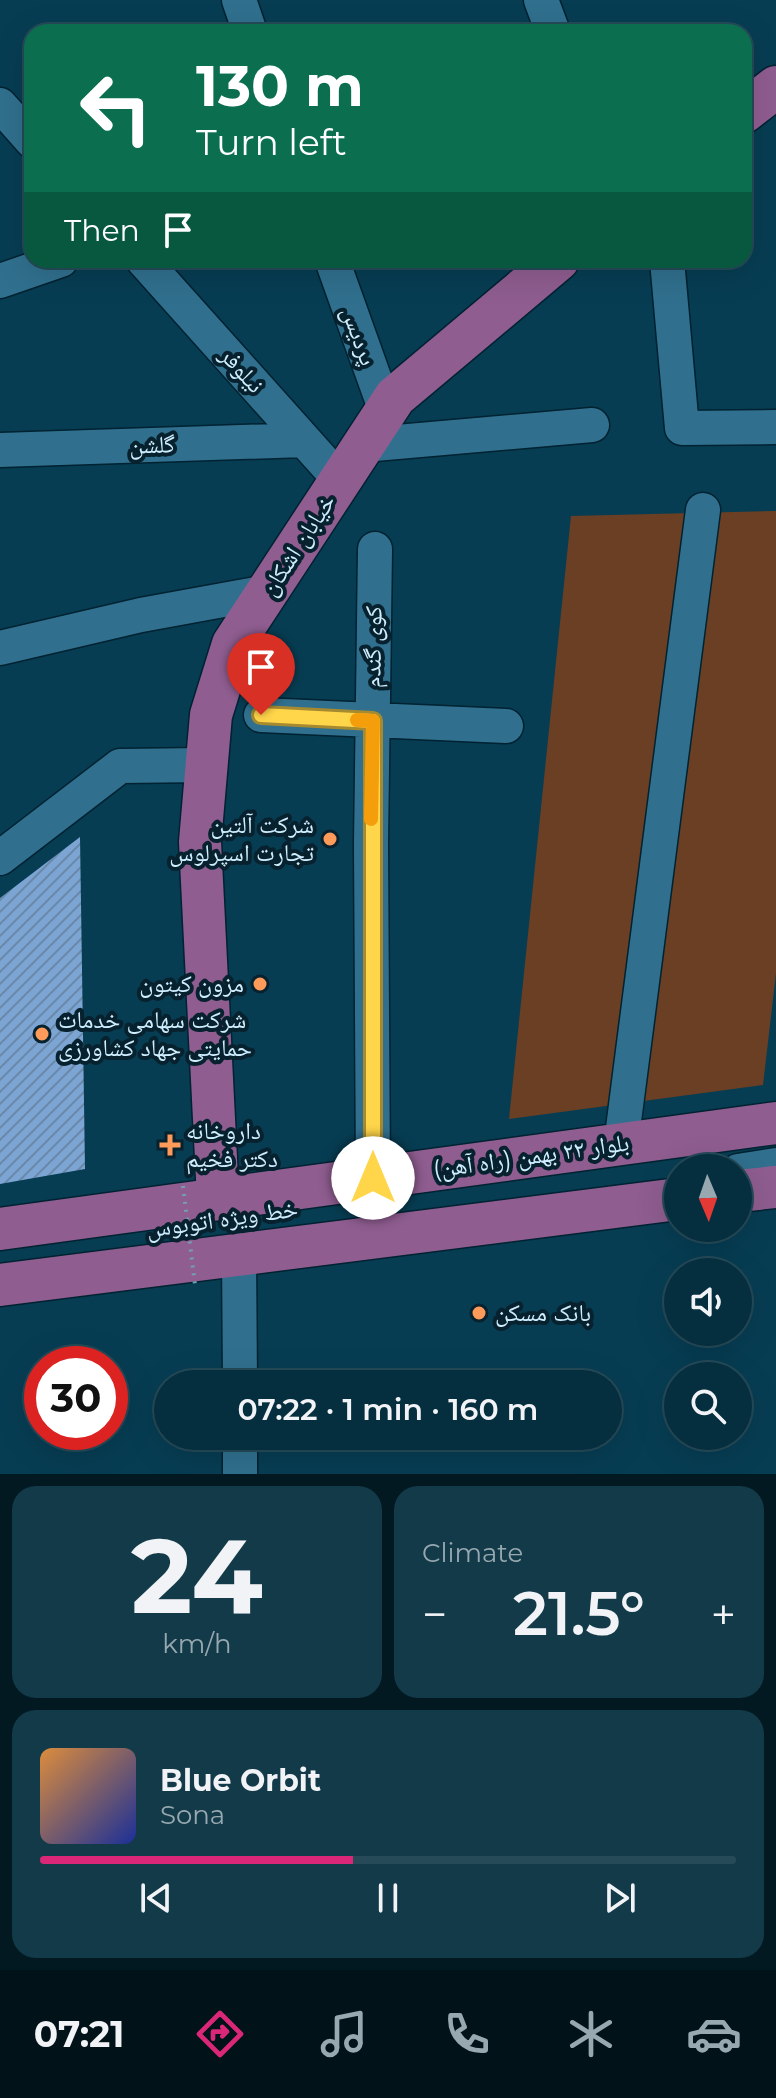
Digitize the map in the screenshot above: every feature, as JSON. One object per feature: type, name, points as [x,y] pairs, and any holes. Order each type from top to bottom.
[{"type":"main road","points":[[752,106],[776,87]]},
{"type":"main road","name":"خیابان اشکان","points":[[200,1192],[200,842],[211,715],[233,644],[395,397],[548,268]]},
{"type":"main road","name":"بلوار ۲۲ بهمن (راه آهن)","points":[[0,1229],[200,1192],[373,1178],[776,1123]]},
{"type":"main road","points":[[752,1190],[776,1187]]},
{"type":"main road","points":[[0,1285],[664,1201]]},
{"type":"street","points":[[239,0],[247,24]]},
{"type":"street","points":[[541,0],[550,24]]},
{"type":"street","points":[[0,281],[38,268]]},
{"type":"street","name":"نیلوفر","points":[[150,268],[340,480]]},
{"type":"street","name":"پردیس","points":[[335,268],[386,411]]},
{"type":"street","points":[[668,268],[682,428],[776,427]]},
{"type":"street","points":[[363,445],[592,425]]},
{"type":"street","name":"گلشن","points":[[0,450],[304,440]]},
{"type":"street","points":[[621,1144],[703,510]]},
{"type":"street","name":"کوی گندم","points":[[373,1178],[375,549]]},
{"type":"street","points":[[0,648],[141,615],[267,592]]},
{"type":"street","points":[[261,715],[506,726]]},
{"type":"street","points":[[0,858],[120,766],[206,765]]},
{"type":"street","name":"خط ویژه اتوبوس","points":[[0,1240],[76,1240],[776,1143]]},
{"type":"street","points":[[752,1169],[776,1165]]},
{"type":"street","name":"خط ویژه اتوبوس","points":[[0,1275],[79,1255],[282,1235],[664,1181]]},
{"type":"street","points":[[239,1254],[240,1370]]},
{"type":"street","points":[[240,1450],[240,1474]]},
{"type":"path","points":[[195,1285],[200,1192]]},
{"type":"shaded area","points":[[776,511],[776,973],[763,1085],[509,1119],[571,516]]},
{"type":"building","name":"شرکت سهامی خدمات حمایتی جهاد کشاورزی","points":[[80,837],[85,1169],[0,1184],[0,898]]},
{"type":"slow traffic","points":[[357,720],[373,721],[371,819]]},
{"type":"place","name":"شرکت آلتین تجارت اسپرلوس","points":[[330,839]]},
{"type":"place","name":"مزون کیتون","points":[[260,984]]},
{"type":"place","name":"شرکت سهامی خدمات حمایتی جهاد کشاورزی","points":[[42,1034]]},
{"type":"place","name":"داروخانه دکتر فخیم","points":[[170,1145]]},
{"type":"place","name":"بانک مسکن","points":[[479,1313]]},
{"type":"route","points":[[261,715],[373,721],[373,1178]]}]
